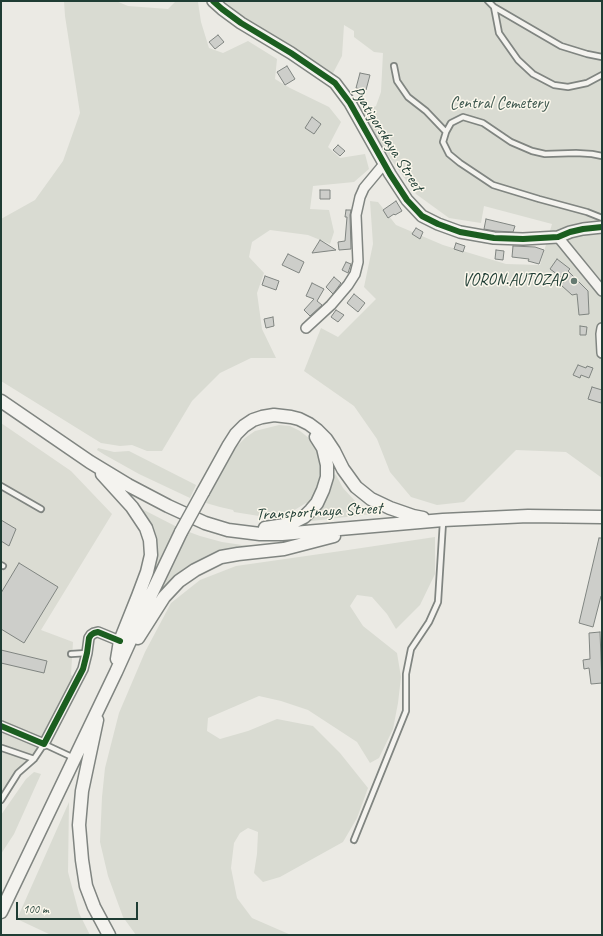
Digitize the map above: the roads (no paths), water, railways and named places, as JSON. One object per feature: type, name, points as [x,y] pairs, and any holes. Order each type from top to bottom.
[{"type":"main road","name":"Transportnaya Street","points":[[1,402],[90,462],[128,485],[205,523],[228,530],[260,534],[282,534],[438,520],[528,516],[602,516]]},
{"type":"main road","points":[[228,530],[271,528],[294,522],[304,517],[311,510],[322,490],[327,465],[323,448],[318,439],[299,424],[289,419],[274,415]]},
{"type":"main road","points":[[1,912],[181,532],[217,464],[236,434],[244,426],[253,420],[274,415],[299,419],[318,430],[326,438],[343,469],[356,487],[372,499],[390,508],[413,516],[438,520]]},
{"type":"main road","points":[[90,462],[132,507],[146,528],[150,540],[151,555],[138,596],[120,641],[116,672]]},
{"type":"main road","points":[[116,672],[164,597],[179,581],[195,570],[221,557],[284,549],[366,527]]},
{"type":"main road","points":[[100,703],[82,791],[79,825],[86,886],[94,907],[109,935]]},
{"type":"street","name":"Pyatigorskaya Street","points":[[213,1],[241,23],[291,53],[335,83],[350,103],[384,164],[415,210],[422,216],[460,232],[494,238],[523,239],[558,237],[583,229],[602,227]]},
{"type":"street","points":[[306,328],[331,305],[355,274],[358,262],[356,215],[360,197],[364,188],[384,164]]},
{"type":"street","points":[[558,237],[602,291]]},
{"type":"street","points":[[602,328],[602,353]]},
{"type":"street","points":[[1,726],[44,744],[83,669],[89,638],[91,635],[101,632],[120,641]]},
{"type":"lane","points":[[488,1],[494,7],[561,46],[602,57]]},
{"type":"lane","points":[[494,7],[500,33],[518,60],[533,74],[554,85],[568,87],[587,83],[602,75]]},
{"type":"lane","points":[[394,66],[397,81],[408,97],[426,111],[446,132]]},
{"type":"lane","points":[[602,156],[581,154],[545,154],[532,151],[511,142],[483,123],[463,117],[451,123],[443,142],[450,154],[460,164],[493,185],[587,212],[602,218]]},
{"type":"lane","points":[[1,486],[41,508]]},
{"type":"lane","points":[[354,840],[406,711],[406,674],[411,648],[429,622],[438,602],[438,520]]},
{"type":"lane","points":[[71,654],[87,653]]},
{"type":"lane","points":[[1,800],[18,773],[34,759],[44,744],[74,758]]},
{"type":"lane","points":[[2,748],[34,759]]},
{"type":"place","name":"VORON.AUTOZAP","points":[[574,281]]},
{"type":"park label","name":"Central Cemetery","points":[[499,104]]}]
